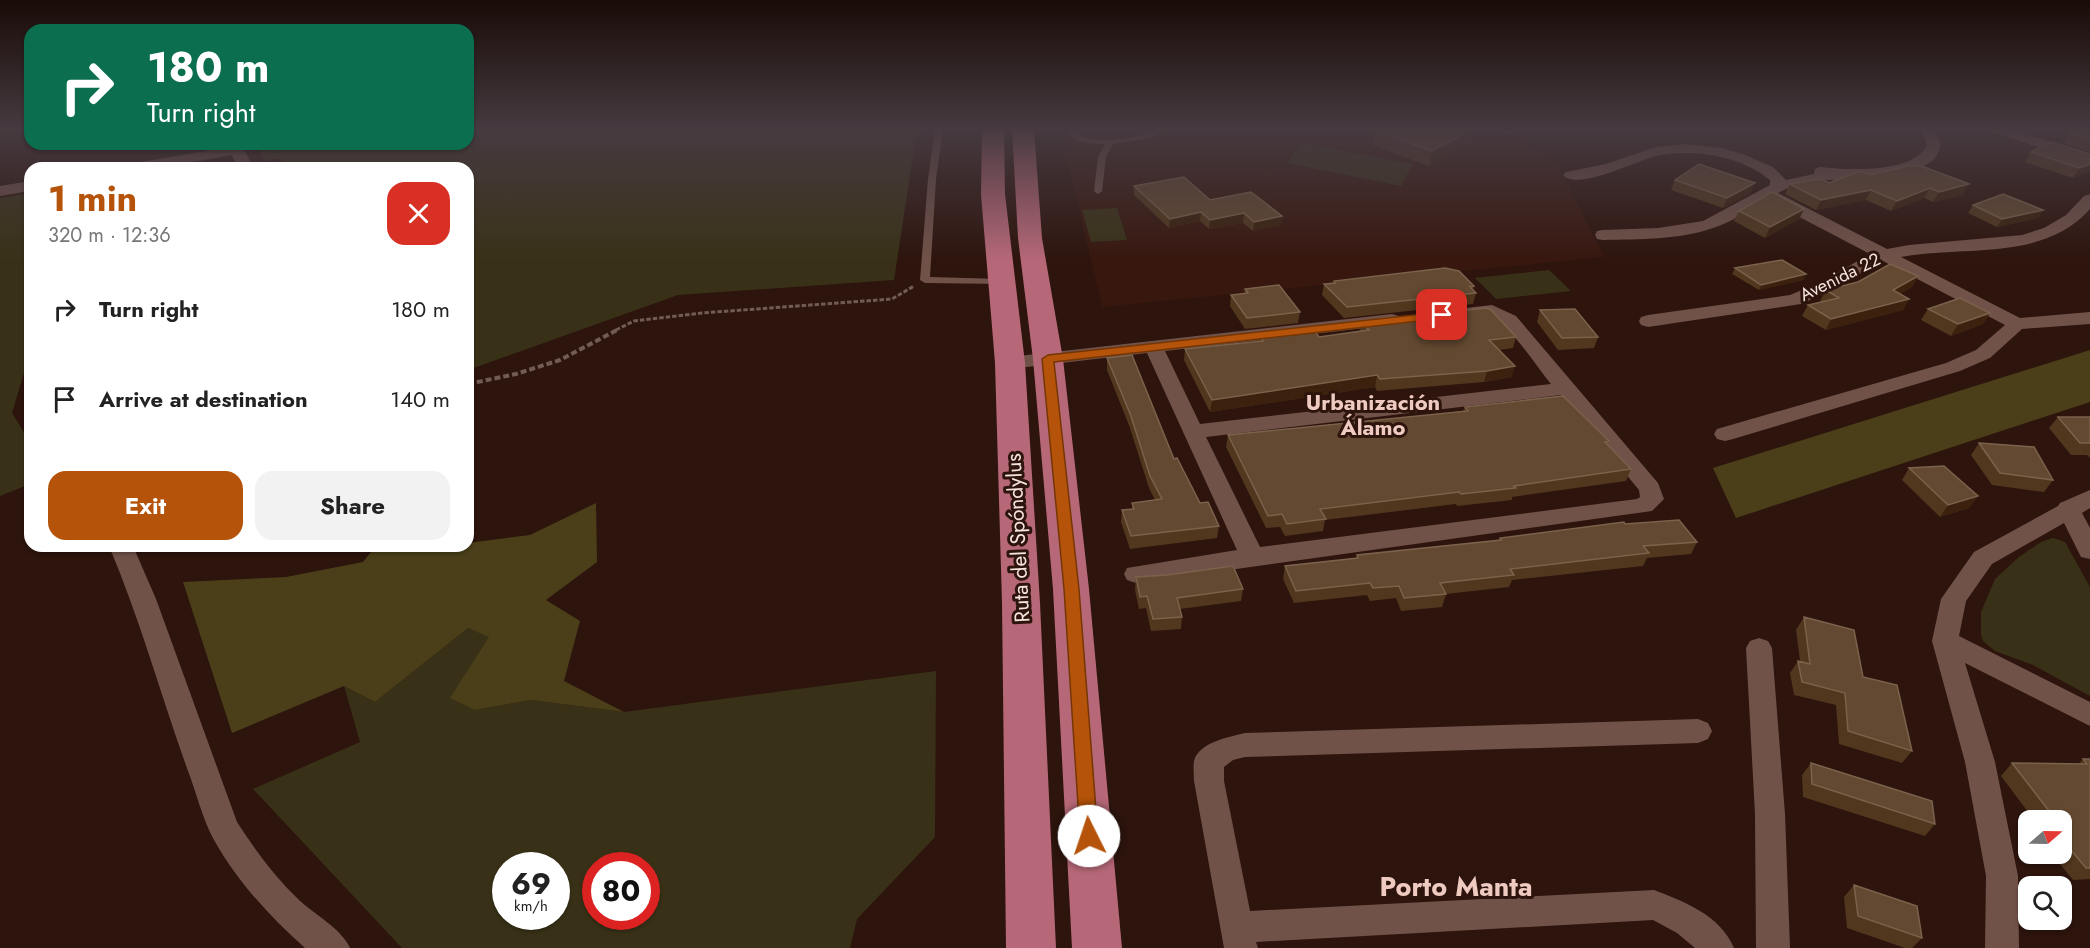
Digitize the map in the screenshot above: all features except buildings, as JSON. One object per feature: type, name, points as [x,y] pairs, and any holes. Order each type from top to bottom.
[{"type":"highway","name":"Ruta del Spóndylus","points":[[993,173],[993,194],[1010,363],[1021,603],[1031,948]]},
{"type":"highway","name":"Ruta del Spóndylus","points":[[1026,173],[1030,238],[1048,359],[1071,589],[1097,948]]},
{"type":"street","points":[[1571,175],[1582,173]]},
{"type":"street","points":[[1771,173],[1778,179],[1773,191]]},
{"type":"street","points":[[1828,173],[1853,173]]},
{"type":"street","points":[[1603,235],[1658,233],[1707,225],[1773,191],[1834,174]]},
{"type":"street","points":[[0,191],[24,187]]},
{"type":"street","points":[[1773,191],[1884,255],[2017,324],[2090,318]]},
{"type":"street","name":"Avenida 22","points":[[1648,321],[1794,300],[1816,292],[1865,262],[1884,255],[1916,249],[2002,243],[2039,235],[2063,226],[2082,211],[2090,199]]},
{"type":"street","points":[[1136,574],[1644,506],[1650,503],[1652,499],[1650,488],[1505,316],[1483,310],[1442,315]]},
{"type":"street","points":[[1010,363],[1409,319]]},
{"type":"street","points":[[1725,434],[1953,367],[1983,354],[2017,324]]},
{"type":"street","points":[[1153,346],[1252,557]]},
{"type":"street","points":[[1192,432],[1566,388]]},
{"type":"street","points":[[2002,948],[2002,876],[1980,762],[1945,641],[1953,599],[1983,558],[2079,503],[2090,550]]},
{"type":"street","points":[[124,552],[225,830],[270,892],[318,938],[333,948]]},
{"type":"street","points":[[1945,641],[2090,715]]},
{"type":"street","points":[[1759,648],[1770,814],[1773,948]]},
{"type":"street","points":[[1698,731],[1245,745],[1225,750],[1209,761],[1209,781],[1239,938],[1653,905],[1681,915],[1704,933],[1717,948]]},
{"type":"lane","points":[[933,173],[925,280],[1001,282]]},
{"type":"lane","points":[[1098,191],[1100,173]]},
{"type":"path","points":[[474,383],[516,374],[560,360],[634,321],[702,313],[892,299],[925,280]]},
{"type":"shaded area","points":[[474,173],[910,173],[894,280],[678,295],[474,368]]},
{"type":"shaded area","points":[[1071,173],[1562,173],[1604,257],[1102,307]]},
{"type":"shaded area","points":[[1338,173],[1408,173],[1401,186]]},
{"type":"shaded area","points":[[24,194],[24,373],[12,413],[24,432],[24,486],[0,496],[0,198]]},
{"type":"shaded area","points":[[1117,208],[1127,240],[1091,242],[1082,210]]},
{"type":"shaded area","points":[[1549,270],[1571,291],[1496,299],[1475,278]]},
{"type":"shaded area","points":[[2090,350],[2090,402],[1736,518],[1713,468]]},
{"type":"shaded area","points":[[596,503],[597,562],[546,600],[580,621],[564,681],[624,712],[531,700],[475,710],[450,698],[489,637],[468,628],[375,702],[344,686],[232,733],[183,582],[286,577],[363,562],[371,552],[474,552],[474,542],[530,535]]},
{"type":"shaded area","points":[[2053,538],[2065,542],[2090,587],[2090,696],[2033,665],[1995,651],[1983,641],[1981,634],[1981,612],[1995,579],[2019,557],[2041,542]]},
{"type":"shaded area","points":[[468,628],[489,636],[475,710],[531,700],[624,712],[936,671],[935,837],[857,919],[850,948],[402,948],[253,789],[360,742],[344,686],[375,702]]},
{"type":"district","name":"Urbanización Álamo","points":[[1373,414]]},
{"type":"district","name":"Porto Manta","points":[[1456,887]]},
{"type":"route","points":[[1089,836],[1071,589],[1048,359],[1442,315]]}]
